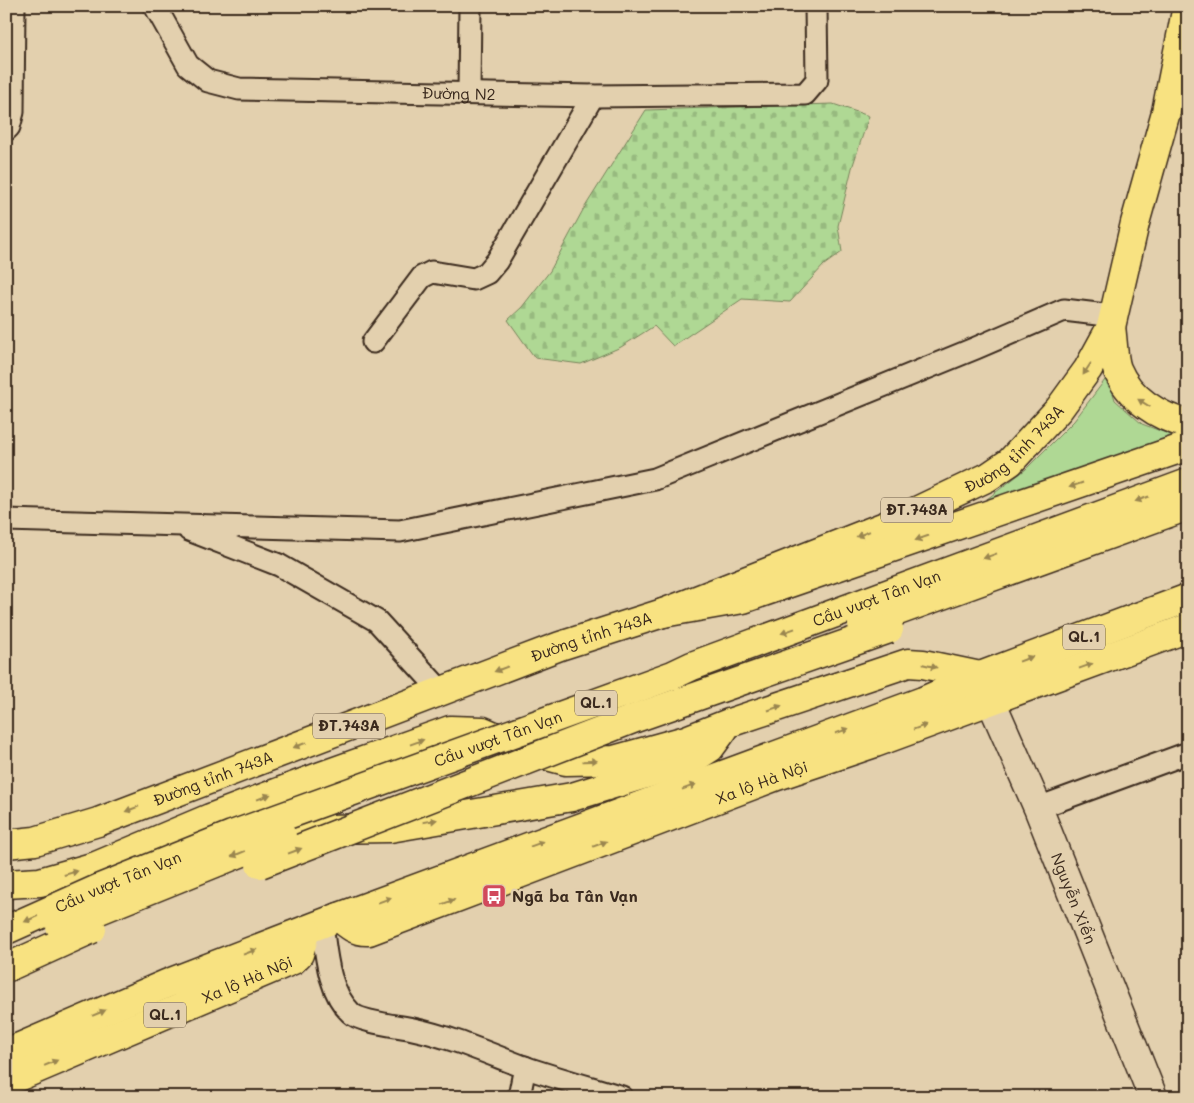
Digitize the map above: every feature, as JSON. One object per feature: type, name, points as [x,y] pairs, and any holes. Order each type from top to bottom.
[{"type":"main road","name":"Đường tỉnh 743A","points":[[6,844],[35,841],[98,822],[560,646],[663,613],[885,526],[988,477],[1010,462],[1059,409],[1088,369],[1113,322],[1135,224],[1166,112],[1187,6]]},
{"type":"main road","name":"Đường tỉnh 743A","points":[[1113,322],[1117,368],[1135,398],[1170,420],[1188,424]]},
{"type":"main road","points":[[663,613],[743,599],[1188,446]]},
{"type":"main road","name":"Cầu vượt Tân Vạn","points":[[6,930],[100,888],[232,835],[664,678],[1188,483]]},
{"type":"main road","name":"Cầu vượt Tân Vạn","points":[[6,949],[356,806],[1188,506]]},
{"type":"main road","name":"Cầu vượt Tân Vạn","points":[[6,968],[93,928],[638,717],[1188,526]]},
{"type":"main road","name":"Xa lộ Hà Nội","points":[[6,1053],[166,984],[322,924],[914,704],[980,676],[1188,598]]},
{"type":"main road","name":"Xa lộ Hà Nội","points":[[322,924],[369,931],[778,776],[875,743],[1188,628]]},
{"type":"main road","name":"ĐT.743A","points":[[6,884],[40,882],[96,866],[210,818],[450,730],[483,731],[532,752],[566,761],[614,760],[686,740],[729,723],[908,663],[923,664],[980,676]]},
{"type":"main road","points":[[980,676],[991,701]]},
{"type":"main road","name":"Nguyễn Xiển","points":[[991,701],[1038,808],[1153,1097]]},
{"type":"main road","points":[[122,855],[225,830],[390,828],[572,797],[691,760],[710,748],[729,723]]},
{"type":"main road","name":"Xa lộ Hà Nội","points":[[6,1082],[293,960],[322,924]]},
{"type":"street","points":[[8,128],[13,112],[14,6]]},
{"type":"street","name":"Đường N2","points":[[155,6],[188,66],[208,81],[239,89],[593,96],[805,94],[817,80],[816,6]]},
{"type":"street","points":[[469,93],[470,6]]},
{"type":"street","points":[[373,342],[422,277],[432,272],[474,279],[487,273],[497,261],[593,96]]},
{"type":"street","points":[[6,520],[400,532],[655,479],[976,348],[1064,310],[1113,322]]},
{"type":"street","points":[[173,525],[280,565],[377,621],[441,691]]},
{"type":"street","points":[[1038,808],[1185,760]]},
{"type":"street","points":[[322,924],[327,958],[334,986],[338,997],[352,1014],[379,1023],[436,1034],[525,1067],[622,1097]]},
{"type":"street","points":[[519,1097],[525,1067]]},
{"type":"green space","points":[[833,104],[869,116],[852,168],[838,226],[842,252],[824,265],[790,302],[742,299],[673,346],[654,326],[621,347],[581,364],[535,358],[508,320],[522,307],[550,271],[583,210],[646,110]]},
{"type":"green space","points":[[1108,376],[1115,400],[1142,424],[1174,436],[974,509],[1026,469],[1074,421]]},
{"type":"place","name":"Ngã ba Tân Vạn","points":[[494,896]]}]
